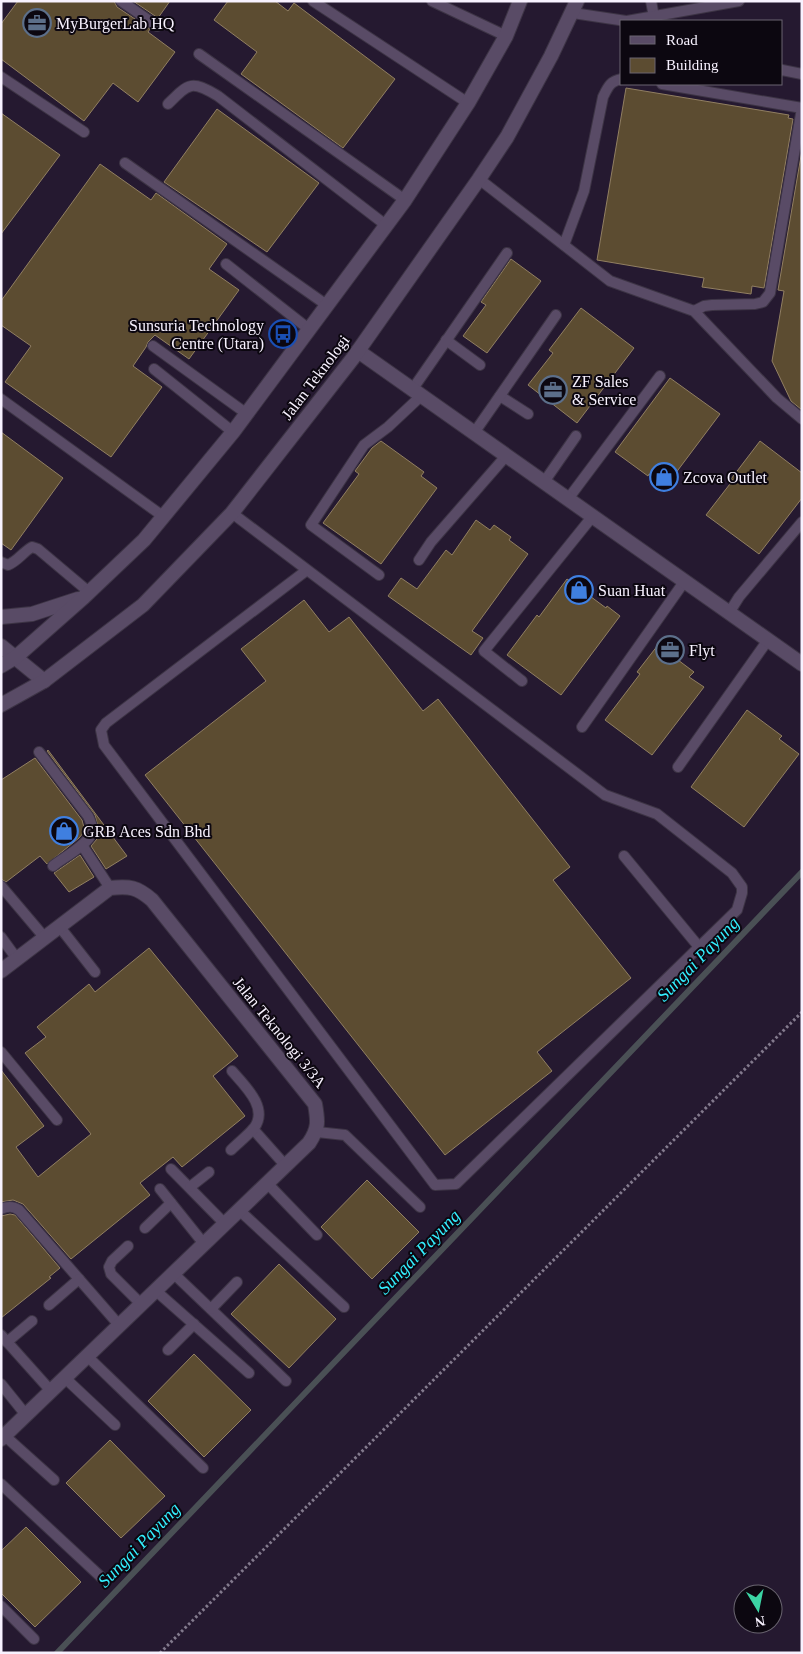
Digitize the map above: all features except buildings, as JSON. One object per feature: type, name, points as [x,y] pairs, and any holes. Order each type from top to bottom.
[{"type":"street","name":"Jalan Teknologi","points":[[1,666],[16,657],[144,540],[234,432],[405,200],[468,104],[506,36],[520,1]]},
{"type":"street","name":"Jalan Teknologi","points":[[1,706],[44,681],[143,605],[232,514],[358,351],[479,179],[506,137],[575,7]]},
{"type":"street","points":[[358,351],[802,664]]},
{"type":"street","points":[[1,617],[32,614],[86,594]]},
{"type":"street","points":[[1,646],[44,681]]},
{"type":"street","name":"Jalan Teknologi 3/3A","points":[[110,888],[126,886],[141,890],[152,900],[315,1104],[318,1119],[317,1132]]},
{"type":"street","points":[[1,971],[110,888]]},
{"type":"street","points":[[3,1437],[309,1143],[317,1132]]},
{"type":"lane","points":[[122,1],[157,26]]},
{"type":"lane","points":[[313,1],[468,104]]},
{"type":"lane","points":[[432,1],[506,36]]},
{"type":"lane","points":[[651,1],[654,16]]},
{"type":"lane","points":[[632,20],[698,5],[739,1]]},
{"type":"lane","points":[[575,7],[623,20]]},
{"type":"lane","points":[[199,54],[405,200]]},
{"type":"lane","points":[[783,70],[802,74]]},
{"type":"lane","points":[[1,77],[84,132]]},
{"type":"lane","points":[[564,245],[584,191],[603,97],[609,85],[615,80],[620,79]]},
{"type":"lane","points":[[168,104],[184,88],[192,85],[202,86],[218,96],[387,226]]},
{"type":"lane","points":[[668,85],[802,108],[770,293],[763,302],[704,306],[694,311]]},
{"type":"lane","points":[[125,163],[328,306]]},
{"type":"lane","points":[[479,179],[610,281],[694,311],[776,398],[802,419]]},
{"type":"lane","points":[[378,575],[311,525],[364,445],[388,427],[416,393],[446,340],[507,254]]},
{"type":"lane","points":[[226,264],[310,330]]},
{"type":"lane","points":[[474,433],[556,315]]},
{"type":"lane","points":[[446,340],[480,365]]},
{"type":"lane","points":[[153,346],[247,414]]},
{"type":"lane","points":[[154,369],[234,432]]},
{"type":"lane","points":[[568,500],[660,376]]},
{"type":"lane","points":[[500,396],[528,414]]},
{"type":"lane","points":[[1,399],[164,516]]},
{"type":"lane","points":[[544,482],[576,436]]},
{"type":"lane","points":[[419,560],[431,542],[506,456]]},
{"type":"lane","points":[[232,514],[307,570],[605,795],[657,814],[732,873],[742,887],[737,910],[456,1184],[435,1185],[104,745],[101,730],[106,723],[307,570]]},
{"type":"lane","points":[[522,681],[484,651],[592,517]]},
{"type":"lane","points":[[729,613],[739,597],[802,522]]},
{"type":"lane","points":[[1,562],[8,565],[14,562],[26,550],[32,547],[38,549],[86,594]]},
{"type":"lane","points":[[582,727],[684,582]]},
{"type":"lane","points":[[678,767],[768,640]]},
{"type":"lane","points":[[39,752],[88,816],[92,826],[91,835],[82,845],[53,866]]},
{"type":"lane","points":[[82,845],[110,888]]},
{"type":"lane","points":[[624,856],[699,947]]},
{"type":"lane","points":[[1,886],[44,938]]},
{"type":"lane","points":[[59,926],[96,972]]},
{"type":"lane","points":[[1,938],[17,959]]},
{"type":"lane","points":[[1,1052],[57,1120]]},
{"type":"lane","points":[[230,1150],[253,1129],[259,1120],[258,1105],[232,1071]]},
{"type":"lane","points":[[253,1129],[285,1165]]},
{"type":"lane","points":[[317,1132],[345,1135],[420,1207]]},
{"type":"lane","points":[[172,1169],[224,1224]]},
{"type":"lane","points":[[190,1188],[209,1172]]},
{"type":"lane","points":[[267,1183],[317,1235]]},
{"type":"lane","points":[[160,1189],[204,1244]]},
{"type":"lane","points":[[145,1228],[171,1203]]},
{"type":"lane","points":[[1,1209],[8,1206],[19,1210],[119,1325]]},
{"type":"lane","points":[[239,1210],[344,1307]]},
{"type":"lane","points":[[128,1246],[112,1261],[109,1267],[112,1274],[141,1304]]},
{"type":"lane","points":[[173,1273],[286,1381]]},
{"type":"lane","points":[[49,1306],[79,1279]]},
{"type":"lane","points":[[211,1309],[237,1282]]},
{"type":"lane","points":[[155,1290],[249,1373]]},
{"type":"lane","points":[[32,1321],[4,1338],[51,1391]]},
{"type":"lane","points":[[168,1350],[194,1324]]},
{"type":"lane","points":[[87,1356],[203,1468]]},
{"type":"lane","points":[[65,1378],[115,1426]]},
{"type":"lane","points":[[1,1384],[26,1415]]},
{"type":"lane","points":[[3,1437],[54,1480]]},
{"type":"lane","points":[[1,1484],[101,1577]]},
{"type":"lane","points":[[1,1606],[34,1639]]},
{"type":"path","points":[[160,1653],[802,1012]]},
{"type":"waterway","name":"Sungai Payung","points":[[57,1653],[802,872]]},
{"type":"place","name":"MyBurgerLab HQ","points":[[37,23]]},
{"type":"place","name":"Sunsuria Technology Centre (Utara)","points":[[283,334]]},
{"type":"place","name":"ZF Sales & Service","points":[[553,390]]},
{"type":"place","name":"Zcova Outlet","points":[[664,477]]},
{"type":"place","name":"Suan Huat","points":[[579,590]]},
{"type":"place","name":"Flyt","points":[[670,650]]},
{"type":"place","name":"GRB Aces Sdn Bhd","points":[[64,831]]}]
